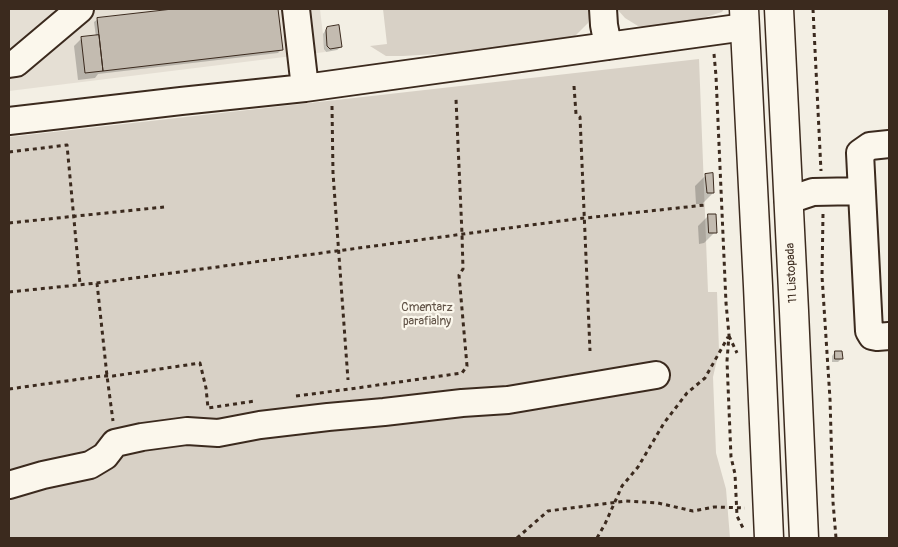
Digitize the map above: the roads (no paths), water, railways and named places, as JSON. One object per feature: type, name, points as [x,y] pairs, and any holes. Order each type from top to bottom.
[{"type":"main road","points":[[757,535],[754,200],[745,18],[779,17]]},
{"type":"main road","name":"11 Listopada","points":[[779,17],[796,189],[804,538]]},
{"type":"main road","points":[[754,200],[796,189]]},
{"type":"lane","points":[[9,64],[16,63],[80,9]]},
{"type":"lane","points":[[296,9],[305,88]]},
{"type":"lane","points":[[603,9],[608,46]]},
{"type":"lane","points":[[9,121],[305,88],[608,46],[712,31],[745,18]]},
{"type":"lane","points":[[889,144],[870,146],[860,153],[869,331],[872,336],[889,336]]},
{"type":"lane","points":[[796,189],[862,191]]},
{"type":"lane","points":[[9,485],[43,475],[90,466],[105,456],[115,443],[142,437],[188,431],[218,432],[328,417],[508,400],[656,375]]},
{"type":"park label","name":"Cmentarz parafialny","points":[[427,315]]}]
